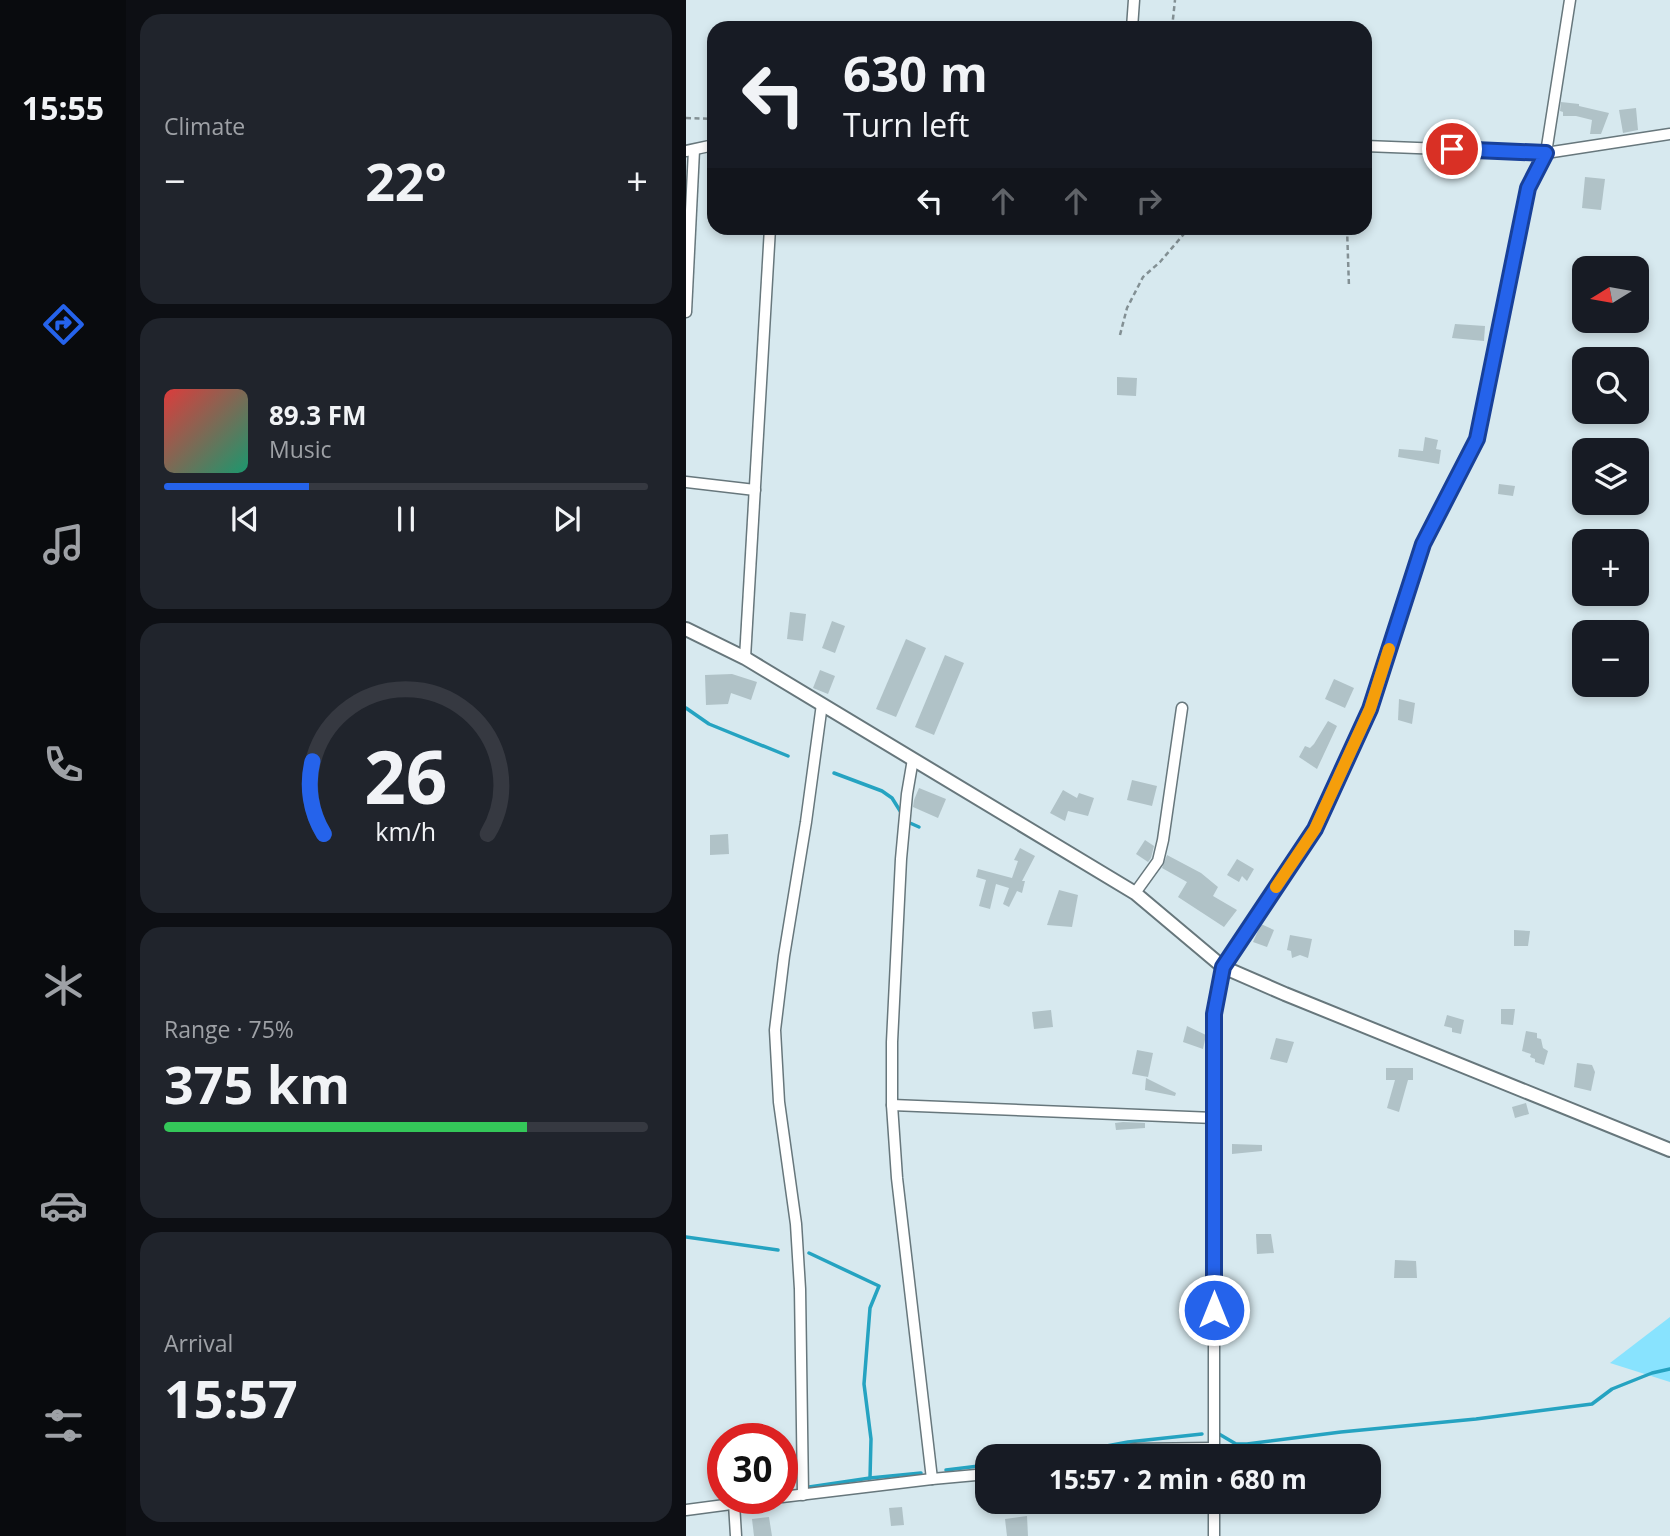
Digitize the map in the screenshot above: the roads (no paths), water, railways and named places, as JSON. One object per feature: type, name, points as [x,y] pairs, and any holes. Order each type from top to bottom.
[{"type":"street","points":[[1133,21],[1135,0]]},
{"type":"street","points":[[1214,1444],[1214,1014],[1223,967],[1315,829],[1370,709],[1423,544],[1477,439],[1528,188],[1546,153],[1570,0]]},
{"type":"street","points":[[1372,146],[1546,153],[1670,134]]},
{"type":"street","points":[[686,312],[690,151],[707,147]]},
{"type":"street","points":[[745,658],[770,235]]},
{"type":"street","points":[[686,482],[755,490]]},
{"type":"street","points":[[686,629],[745,658],[1135,893],[1223,967],[1670,1150]]},
{"type":"street","points":[[803,1495],[800,1289],[796,1224],[779,1102],[775,1030],[822,704]]},
{"type":"street","points":[[1135,893],[1157,861],[1163,840],[1182,708]]},
{"type":"street","points":[[913,759],[901,859],[892,1042],[892,1105],[897,1178],[932,1479]]},
{"type":"street","points":[[892,1105],[1214,1118]]},
{"type":"street","points":[[798,1495],[975,1475]]},
{"type":"street","points":[[686,1510],[707,1507]]},
{"type":"street","points":[[735,1514],[736,1536]]},
{"type":"street","points":[[1214,1514],[1214,1536]]},
{"type":"waterway","points":[[686,708],[709,724],[788,756]]},
{"type":"waterway","points":[[834,773],[882,791],[892,798],[902,814]]},
{"type":"waterway","points":[[910,823],[919,827]]},
{"type":"waterway","points":[[686,1237],[778,1250]]},
{"type":"waterway","points":[[809,1253],[879,1286],[870,1308],[864,1384],[871,1439],[870,1478],[921,1473]]},
{"type":"waterway","points":[[1219,1434],[1236,1444],[1247,1444],[1592,1404],[1612,1389],[1670,1369]]},
{"type":"waterway","points":[[1117,1444],[1202,1434]]},
{"type":"waterway","points":[[946,1470],[975,1466]]},
{"type":"waterway","points":[[809,1487],[870,1478]]}]
